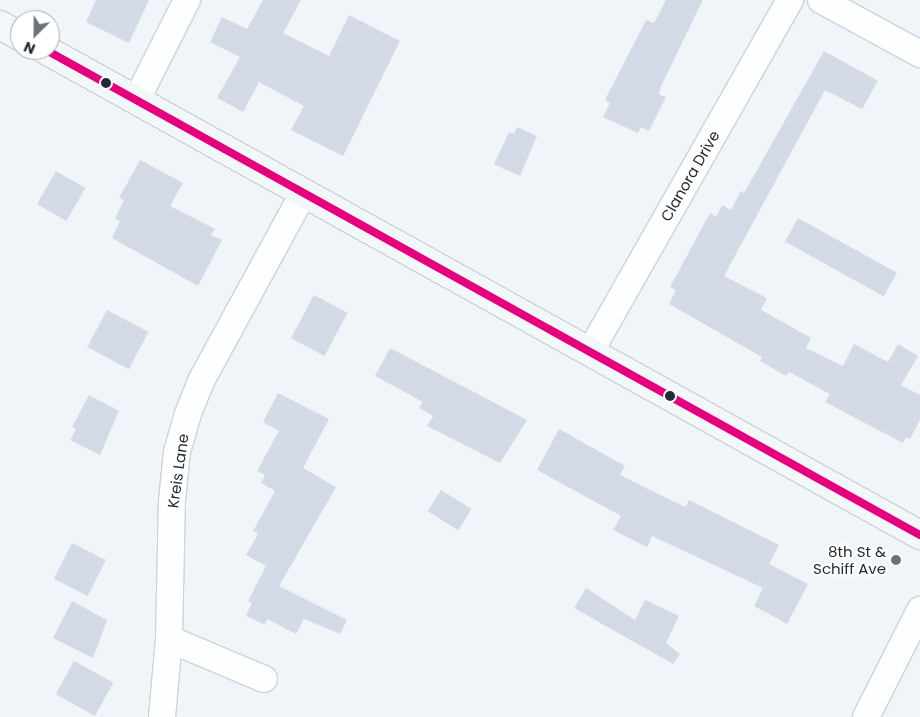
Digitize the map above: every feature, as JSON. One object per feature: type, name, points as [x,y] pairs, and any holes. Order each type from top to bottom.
[{"type":"street","points":[[137,100],[187,0]]},
{"type":"street","name":"Clanora Drive","points":[[590,352],[790,0]]},
{"type":"street","points":[[821,0],[920,54]]},
{"type":"street","points":[[60,58],[920,535]]},
{"type":"street","name":"Kreis Lane","points":[[162,717],[169,639],[172,501],[177,452],[187,416],[202,381],[303,194]]},
{"type":"street","points":[[866,717],[920,610]]},
{"type":"street","points":[[169,639],[264,679]]},
{"type":"building","points":[[96,0],[149,0],[129,43],[86,22]]},
{"type":"building","points":[[263,0],[301,0],[283,33],[329,56],[349,15],[400,41],[343,156],[291,130],[304,106],[259,82],[243,112],[217,98],[240,57],[210,42],[222,17],[247,29]]},
{"type":"building","points":[[666,0],[703,0],[661,86],[659,94],[666,97],[649,131],[641,127],[638,133],[603,117],[610,103],[605,100],[646,20],[654,23]]},
{"type":"building","points":[[824,51],[878,81],[862,109],[825,90],[724,276],[767,298],[761,310],[811,338],[806,348],[843,366],[854,344],[888,362],[898,344],[918,356],[901,385],[920,395],[920,420],[910,439],[906,437],[903,443],[825,402],[830,394],[789,372],[786,376],[760,361],[762,357],[669,304],[676,290],[670,287],[710,213],[716,217],[722,205],[731,210],[741,191],[744,193]]},
{"type":"building","points":[[517,127],[537,136],[520,176],[494,164],[509,132],[514,134]]},
{"type":"building","points":[[140,160],[183,183],[170,206],[215,229],[211,235],[222,240],[198,286],[112,238],[120,221],[115,219],[124,200],[119,198]]},
{"type":"building","points":[[56,171],[85,188],[66,221],[37,204]]},
{"type":"building","points":[[798,218],[897,273],[884,296],[785,242]]},
{"type":"building","points":[[314,295],[348,313],[325,356],[291,338]]},
{"type":"building","points":[[107,310],[148,332],[129,369],[87,347]]},
{"type":"building","points":[[390,348],[527,420],[500,463],[427,426],[433,416],[419,408],[423,402],[375,376]]},
{"type":"building","points":[[278,393],[329,419],[303,468],[336,487],[279,586],[347,620],[340,634],[304,619],[296,634],[267,619],[265,625],[246,616],[252,603],[248,601],[266,566],[246,555],[258,534],[253,531],[275,491],[261,483],[265,475],[257,471],[279,431],[263,422]]},
{"type":"building","points":[[89,395],[119,411],[100,455],[70,440],[76,429],[72,427]]},
{"type":"building","points":[[559,429],[625,466],[620,475],[685,507],[689,500],[779,545],[769,564],[808,584],[787,624],[754,606],[763,588],[652,536],[647,547],[613,530],[621,516],[537,470]]},
{"type":"building","points":[[441,490],[472,509],[458,530],[428,511]]},
{"type":"building","points":[[72,543],[106,560],[88,596],[54,579]]},
{"type":"building","points":[[586,588],[635,620],[645,600],[679,616],[666,643],[680,654],[673,664],[574,608]]},
{"type":"building","points":[[72,601],[107,620],[93,658],[53,638]]},
{"type":"building","points":[[74,661],[113,683],[95,716],[56,694]]},
{"type":"transit line","points":[[60,58],[920,535]]},
{"type":"place","name":"8th St & Schiff Ave","points":[[896,560]]}]
